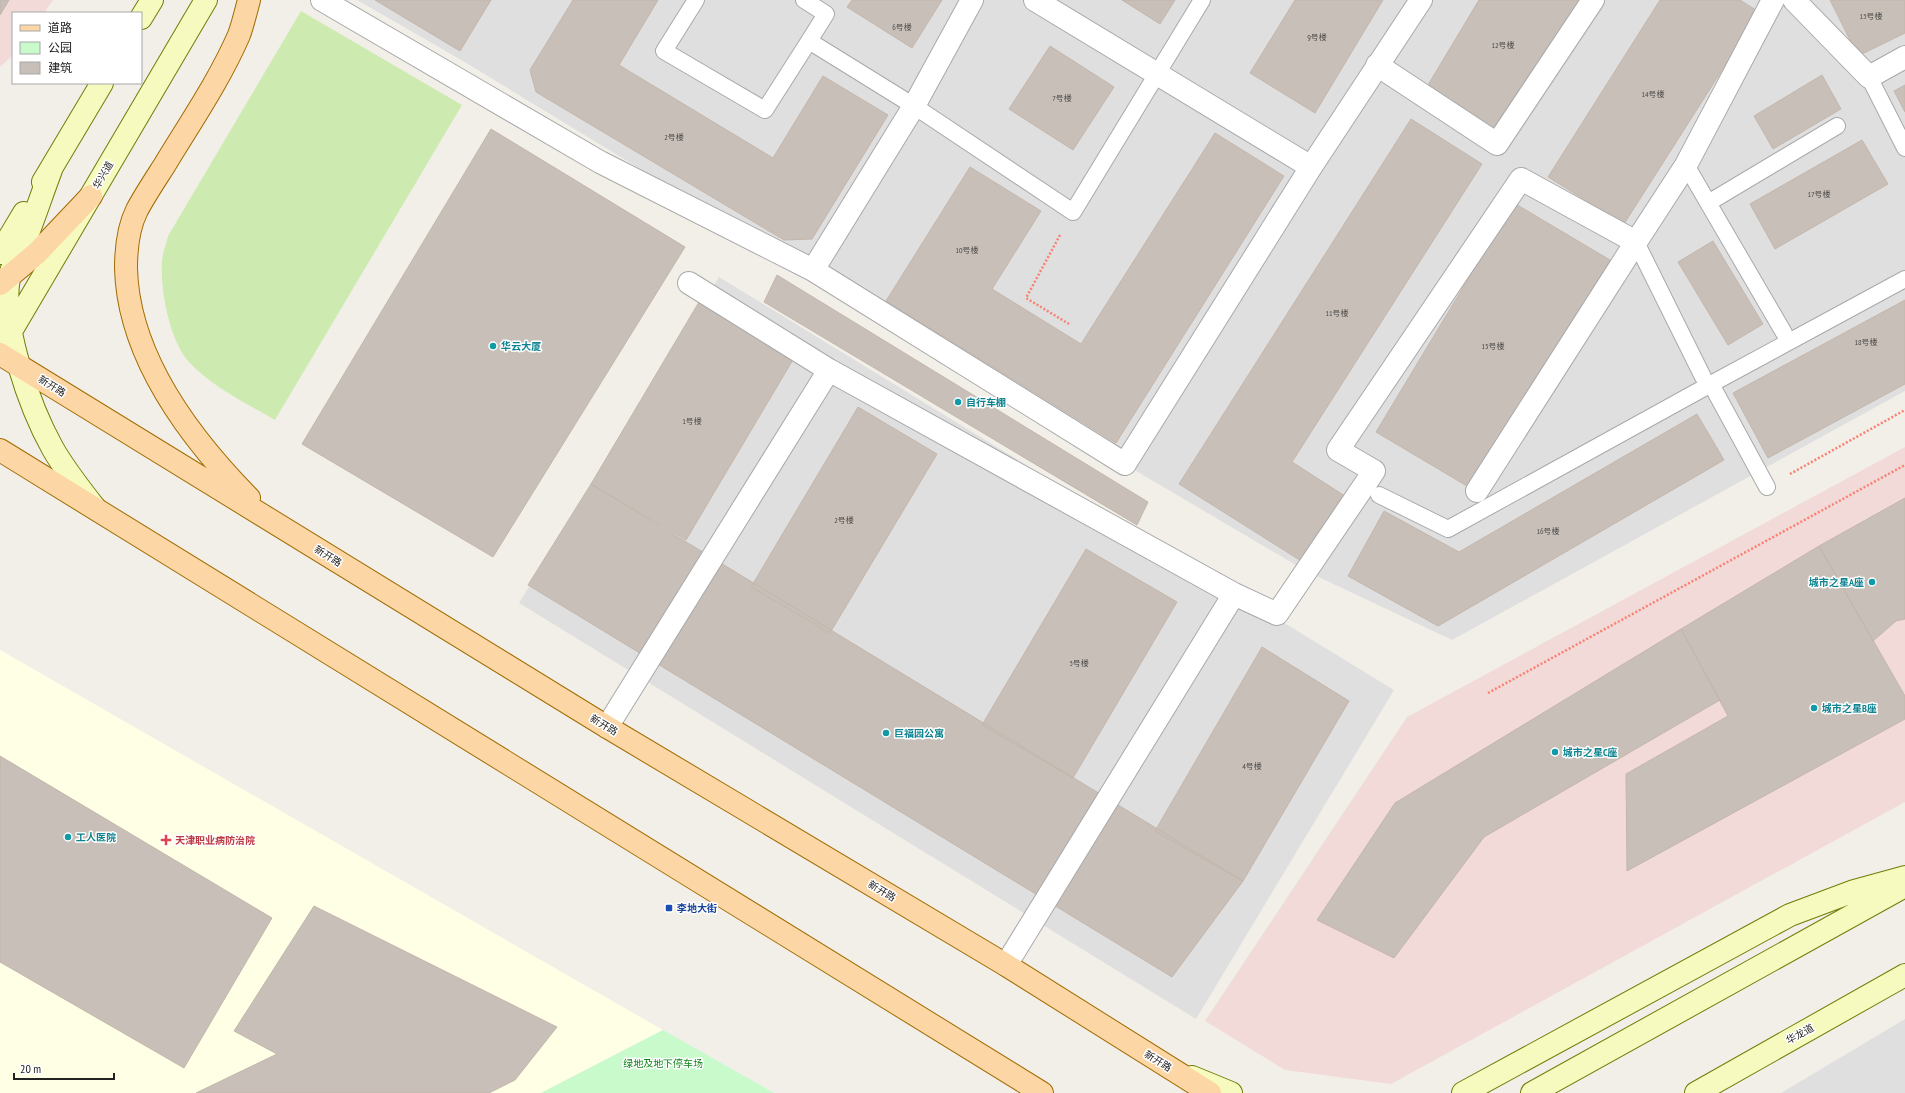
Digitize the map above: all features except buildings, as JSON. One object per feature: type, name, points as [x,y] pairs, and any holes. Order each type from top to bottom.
[{"type":"main road","points":[[142,16],[152,0]]},
{"type":"main road","name":"华兴道","points":[[5,342],[206,0]]},
{"type":"main road","points":[[249,0],[239,33],[221,72],[136,210],[126,244],[127,280],[133,317],[145,350],[162,385],[205,450],[272,521]]},
{"type":"main road","points":[[0,253],[101,84]]},
{"type":"main road","points":[[50,170],[25,240],[4,281],[6,305],[5,342],[9,360],[28,395],[53,448],[70,476],[95,508]]},
{"type":"main road","points":[[4,281],[37,252],[91,196]]},
{"type":"main road","name":"新开路","points":[[9,360],[607,727],[1006,965],[1210,1093]]},
{"type":"main road","points":[[0,450],[1042,1093]]},
{"type":"main road","points":[[1463,1093],[1790,915],[1854,891],[1905,877]]},
{"type":"main road","points":[[1532,1093],[1905,886]]},
{"type":"main road","name":"华龙道","points":[[1696,1093],[1905,975]]},
{"type":"main road","points":[[1167,1066],[1231,1093]]},
{"type":"street","points":[[322,0],[600,162],[813,270],[1125,464],[1311,167],[1421,0]]},
{"type":"street","points":[[813,270],[914,106],[972,0]]},
{"type":"street","points":[[1035,0],[1311,167]]},
{"type":"street","points":[[1377,65],[1497,144],[1593,0]]},
{"type":"street","points":[[1477,491],[1686,165],[1773,0]]},
{"type":"street","points":[[1794,0],[1869,77],[1905,57]]},
{"type":"street","points":[[690,283],[829,370],[1234,594],[1277,614],[1374,471],[1338,450],[1521,179],[1636,242]]},
{"type":"street","points":[[607,727],[829,370]]},
{"type":"street","points":[[1006,965],[1234,594]]},
{"type":"lane","points":[[696,0],[664,51],[765,110],[826,14],[804,0]]},
{"type":"lane","points":[[809,41],[914,106],[1073,212],[1156,73],[1202,0]]},
{"type":"lane","points":[[1869,77],[1905,148]]},
{"type":"lane","points":[[1708,203],[1837,126]]},
{"type":"lane","points":[[1686,165],[1784,333]]},
{"type":"lane","points":[[1636,242],[1707,381],[1767,487]]},
{"type":"lane","points":[[1379,495],[1448,529],[1707,381],[1905,279]]},
{"type":"path","points":[[1068,324],[1026,298],[1073,212]]},
{"type":"path","points":[[1767,487],[1905,410]]},
{"type":"path","points":[[1488,693],[1905,465]]},
{"type":"shaded area","points":[[0,0],[53,0],[45,12],[12,12],[12,56],[0,67]]},
{"type":"shaded area","points":[[357,0],[1905,0],[1905,391],[1452,640],[1306,571],[1143,475],[463,61]]},
{"type":"shaded area","points":[[719,277],[1394,690],[1196,1019],[519,603]]},
{"type":"shaded area","points":[[1905,447],[1905,802],[1391,1084],[1285,1070],[1205,1021],[1407,717]]},
{"type":"shaded area","name":"天津职业病防治院","points":[[0,650],[663,1030],[541,1093],[0,1093]]},
{"type":"shaded area","points":[[1905,1019],[1905,1093],[1781,1093]]},
{"type":"green space","points":[[301,11],[462,105],[275,420],[219,387],[198,371],[182,353],[176,342],[168,315],[163,287],[162,260],[168,236]]},
{"type":"green space","name":"绿地及地下停车场","points":[[663,1030],[774,1093],[541,1093]]},
{"type":"place","name":"华云大厦","points":[[493,346]]},
{"type":"place","name":"自行车棚","points":[[958,402]]},
{"type":"place","name":"城市之星A座","points":[[1872,582]]},
{"type":"place","name":"城市之星B座","points":[[1814,708]]},
{"type":"place","name":"巨福园公寓","points":[[886,733]]},
{"type":"place","name":"城市之星C座","points":[[1555,752]]},
{"type":"place","name":"工人医院","points":[[68,837]]},
{"type":"place","name":"天津职业病防治院","points":[[166,840]]},
{"type":"place","name":"李地大街","points":[[669,908]]}]
